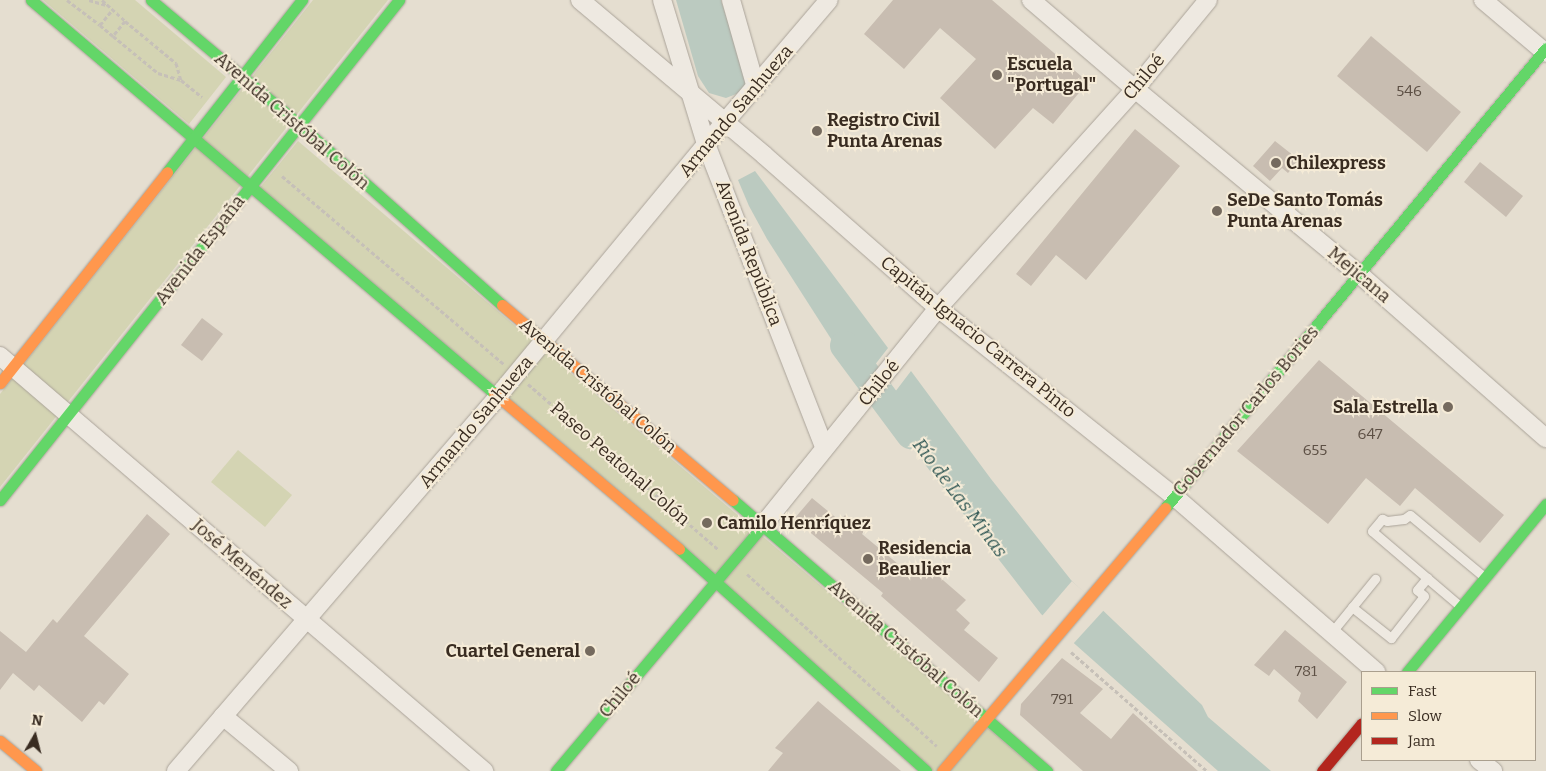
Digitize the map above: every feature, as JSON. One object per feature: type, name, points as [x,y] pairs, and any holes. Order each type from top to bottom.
[{"type":"main road","points":[[30,0],[716,581],[926,771]]},
{"type":"main road","name":"Avenida Cristóbal Colón","points":[[150,0],[301,126],[544,342],[763,525],[1047,771]]},
{"type":"main road","points":[[0,383],[6,362],[194,139],[302,0]]},
{"type":"main road","name":"Avenida España","points":[[0,500],[69,416],[268,164],[301,126],[399,0]]},
{"type":"main road","name":"Gobernador Carlos Bories","points":[[942,771],[1092,597],[1545,50]]},
{"type":"main road","points":[[1408,671],[1546,504]]},
{"type":"main road","name":"Chiloé","points":[[556,771],[763,525]]},
{"type":"main road","points":[[1322,771],[1361,724]]},
{"type":"main road","points":[[0,741],[36,771]]},
{"type":"street","name":"Capitán Ignacio Carrera Pinto","points":[[580,0],[689,90],[938,308],[1175,497],[1375,671]]},
{"type":"street","name":"Avenida República","points":[[662,0],[706,144],[824,447]]},
{"type":"street","points":[[731,0],[756,88]]},
{"type":"street","name":"Armando Sanhueza","points":[[176,771],[544,342],[706,144],[756,88],[829,0]]},
{"type":"street","name":"Mejicana","points":[[1031,0],[1134,89],[1359,274],[1546,438]]},
{"type":"street","name":"Chiloé","points":[[763,525],[824,447],[864,403],[938,308],[1134,89],[1208,0]]},
{"type":"street","points":[[1483,0],[1545,50]]},
{"type":"street","name":"José Menéndez","points":[[6,362],[484,771]]},
{"type":"street","points":[[223,716],[289,771]]},
{"type":"street","points":[[1480,761],[1492,771]]},
{"type":"lane","points":[[1460,606],[1372,531],[1382,519],[1404,519],[1410,515],[1484,577]]},
{"type":"lane","points":[[1352,607],[1391,638],[1424,596],[1417,590],[1427,578]]},
{"type":"lane","points":[[1331,633],[1375,579]]},
{"type":"path","points":[[67,0],[158,74],[181,80],[206,101]]},
{"type":"path","points":[[89,0],[106,5]]},
{"type":"path","points":[[102,0],[176,63],[181,80]]},
{"type":"path","points":[[100,25],[112,10]]},
{"type":"path","points":[[113,36],[125,21]]},
{"type":"path","name":"Paseo Peatonal Colón","points":[[268,164],[516,374],[732,561],[952,759]]},
{"type":"path","points":[[1052,642],[1207,771]]},
{"type":"green space","points":[[43,0],[135,0],[226,77],[189,124]]},
{"type":"green space","points":[[313,0],[388,0],[0,487],[0,394]]},
{"type":"green space","points":[[298,141],[1038,771],[933,771],[258,190]]},
{"type":"green space","points":[[238,450],[292,495],[265,527],[211,482]]},
{"type":"water","points":[[676,0],[721,0],[749,89],[726,98],[709,93],[698,76]]},
{"type":"water","points":[[755,171],[888,348],[860,384],[767,239],[749,206],[738,180]]},
{"type":"water","points":[[911,371],[991,479],[1071,580],[1202,705],[1208,717],[1271,771],[1218,771],[1041,614],[882,409]]},
{"type":"pier","points":[[1072,581],[1104,610],[1073,644],[1042,616]]},
{"type":"building","name":"Escuela \"Portugal\"","points":[[893,0],[992,0],[1088,82],[1053,124],[1033,108],[995,149],[940,98],[976,59],[940,28],[904,69],[864,34]]},
{"type":"building","points":[[1371,36],[1461,112],[1427,152],[1337,76]]},
{"type":"building","points":[[1135,129],[1180,166],[1086,280],[1056,255],[1031,286],[1016,274]]},
{"type":"building","name":"Chilexpress","points":[[1275,141],[1299,160],[1288,173],[1282,168],[1270,181],[1253,166]]},
{"type":"building","points":[[1480,162],[1523,196],[1506,217],[1464,182]]},
{"type":"building","points":[[202,318],[223,334],[202,361],[181,345]]},
{"type":"building","points":[[1319,360],[1504,515],[1480,543],[1415,488],[1400,506],[1366,478],[1328,524],[1237,451]]},
{"type":"building","points":[[812,498],[840,521],[845,515],[864,531],[862,534],[904,569],[909,563],[924,575],[929,568],[966,600],[956,610],[970,623],[964,630],[998,658],[979,682],[881,596],[883,593],[794,519]]},
{"type":"building","points":[[147,514],[170,534],[84,636],[129,674],[104,705],[99,701],[82,722],[39,685],[34,691],[13,673],[0,690],[0,631],[26,652],[53,619],[57,623]]},
{"type":"building","points":[[1285,630],[1347,682],[1317,719],[1298,701],[1301,693],[1274,669],[1269,676],[1254,665]]},
{"type":"building","points":[[1062,658],[1103,689],[1080,713],[1111,739],[1133,713],[1198,771],[1083,771],[1020,715],[1021,704]]},
{"type":"building","points":[[818,701],[901,771],[768,771],[783,753],[775,748]]},
{"type":"waterway","name":"Río de Las Minas","points":[[844,345],[910,434]]},
{"type":"traffic: fast","points":[[31,0],[494,393]]},
{"type":"traffic: fast","points":[[151,0],[301,126],[502,305]]},
{"type":"traffic: fast","points":[[167,172],[302,0]]},
{"type":"traffic: fast","points":[[0,500],[399,0]]},
{"type":"traffic: fast","points":[[1165,508],[1546,48]]},
{"type":"traffic: fast","points":[[733,500],[1047,771]]},
{"type":"traffic: fast","points":[[1408,671],[1546,504]]},
{"type":"traffic: fast","points":[[556,771],[763,525]]},
{"type":"traffic: fast","points":[[679,549],[926,771]]},
{"type":"traffic: slow","points":[[0,383],[167,172]]},
{"type":"traffic: slow","points":[[502,305],[733,500]]},
{"type":"traffic: slow","points":[[494,393],[679,549]]},
{"type":"traffic: slow","points":[[942,771],[1165,508]]},
{"type":"traffic: slow","points":[[0,741],[36,771]]},
{"type":"traffic: jam","points":[[1322,771],[1361,724]]},
{"type":"place","name":"Escuela \"Portugal\"","points":[[997,75]]},
{"type":"place","name":"Registro Civil Punta Arenas","points":[[817,131]]},
{"type":"place","name":"Chilexpress","points":[[1276,163]]},
{"type":"place","name":"SeDe Santo Tomás Punta Arenas","points":[[1217,211]]},
{"type":"place","name":"Sala Estrella","points":[[1448,407]]},
{"type":"place","name":"Camilo Henríquez","points":[[707,523]]},
{"type":"place","name":"Residencia Beaulier","points":[[868,559]]},
{"type":"place","name":"Cuartel General","points":[[590,651]]}]
